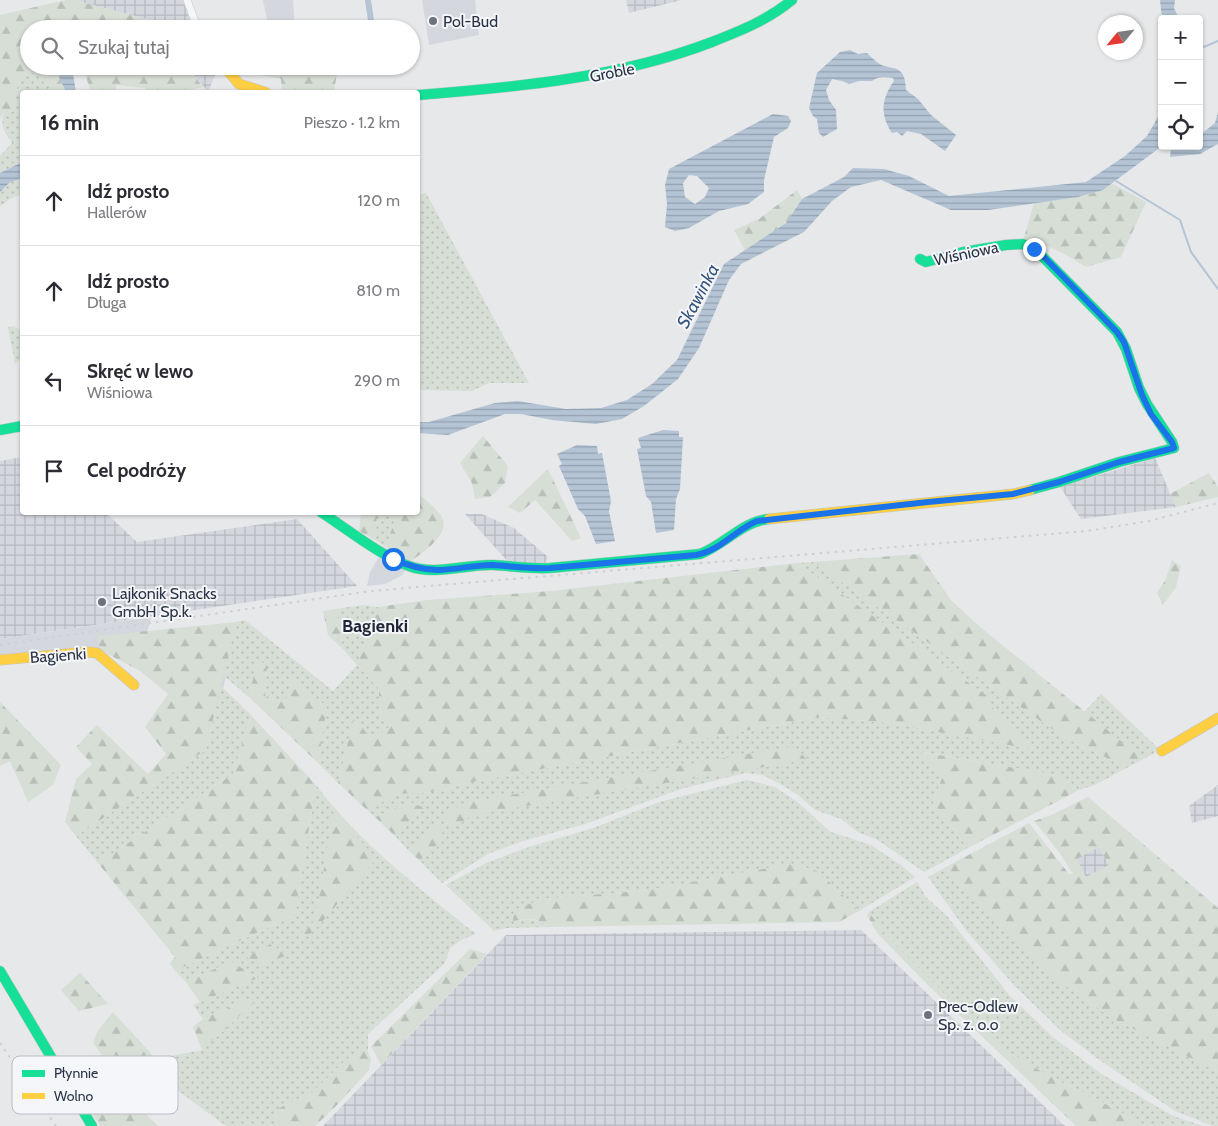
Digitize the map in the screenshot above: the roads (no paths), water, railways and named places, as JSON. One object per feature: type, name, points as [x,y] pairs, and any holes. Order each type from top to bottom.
[{"type":"street","points":[[187,0],[195,20]]},
{"type":"street","name":"Groble","points":[[420,95],[514,87],[613,73],[647,65],[702,47],[760,23],[792,0]]},
{"type":"street","points":[[232,75],[239,84],[258,90]]},
{"type":"street","name":"Wiśniowa","points":[[326,515],[393,559],[411,566],[441,570],[492,565],[532,569],[550,568],[700,554],[719,546],[744,527],[757,521],[1013,494],[1059,482],[1119,462],[1174,448],[1172,442],[1157,424],[1148,407],[1136,378],[1128,350],[1121,337],[1039,253],[1030,247],[1019,244],[963,252],[926,262],[920,259]]},
{"type":"street","points":[[0,430],[20,426]]},
{"type":"street","name":"Bagienki","points":[[0,660],[87,652],[97,653],[134,685]]},
{"type":"street","points":[[1162,751],[1218,718]]},
{"type":"street","points":[[0,971],[50,1056]]},
{"type":"street","points":[[85,1114],[92,1126]]},
{"type":"water","points":[[1160,0],[1175,0],[1174,8],[1177,15],[1162,15]]},
{"type":"water","points":[[850,50],[858,54],[867,53],[879,64],[900,71],[905,80],[906,90],[918,99],[931,115],[956,135],[945,151],[921,134],[907,131],[902,136],[897,132],[892,133],[885,120],[884,101],[894,81],[893,78],[885,77],[849,84],[832,79],[826,90],[829,100],[836,110],[837,129],[823,137],[819,133],[817,119],[809,108],[817,73],[840,52]]},
{"type":"water","points":[[60,75],[73,75],[76,90],[65,90]]},
{"type":"water","points":[[1218,112],[1218,144],[1200,154],[1170,157],[1171,150],[1203,150],[1203,133],[1215,123]]},
{"type":"water","points":[[773,114],[788,116],[791,121],[788,128],[774,137],[764,180],[764,192],[748,204],[719,211],[689,228],[675,231],[665,227],[667,203],[665,185],[669,169]],"holes":[[[689,175],[697,176],[709,188],[705,197],[695,204],[685,197],[683,183]]]},
{"type":"water","points":[[1158,117],[1158,149],[1103,190],[1078,197],[988,210],[951,210],[881,180],[851,187],[832,201],[804,232],[741,264],[729,280],[699,348],[678,379],[644,406],[622,419],[596,424],[552,420],[521,414],[505,414],[448,435],[420,433],[420,422],[429,422],[495,403],[518,401],[566,409],[601,408],[627,400],[652,384],[677,360],[724,264],[786,223],[802,199],[844,177],[853,168],[884,169],[909,176],[949,196],[1086,182],[1125,156],[1147,136]]},
{"type":"water","points":[[20,163],[20,179],[9,183],[0,192],[0,173]]},
{"type":"water","points":[[663,430],[679,431],[679,437],[683,437],[680,489],[676,499],[674,530],[656,533],[651,502],[646,496],[637,449],[641,448],[638,438]]},
{"type":"water","points":[[577,445],[597,446],[598,454],[602,453],[611,501],[609,511],[615,541],[596,544],[585,516],[578,509],[559,466],[562,464],[557,454]]},
{"type":"waterway","points":[[368,0],[371,20]]},
{"type":"waterway","points":[[1203,47],[1218,41]]},
{"type":"waterway","points":[[1116,181],[1180,220],[1191,252],[1218,289]]},
{"type":"railway","points":[[0,645],[364,592],[1087,531],[1149,521],[1218,503]]},
{"type":"railway","points":[[0,1043],[12,1061]]},
{"type":"railway","points":[[48,1114],[56,1126]]},
{"type":"place","name":"Pol-Bud","points":[[433,21]]},
{"type":"place","name":"Lajkonik Snacks GmbH Sp.k.","points":[[102,602]]},
{"type":"place","name":"Prec-Odlew Sp. z. o.o","points":[[928,1015]]},
{"type":"district","name":"Bagienki","points":[[375,626]]},
{"type":"water label","name":"Skawinka","points":[[698,296]]}]
